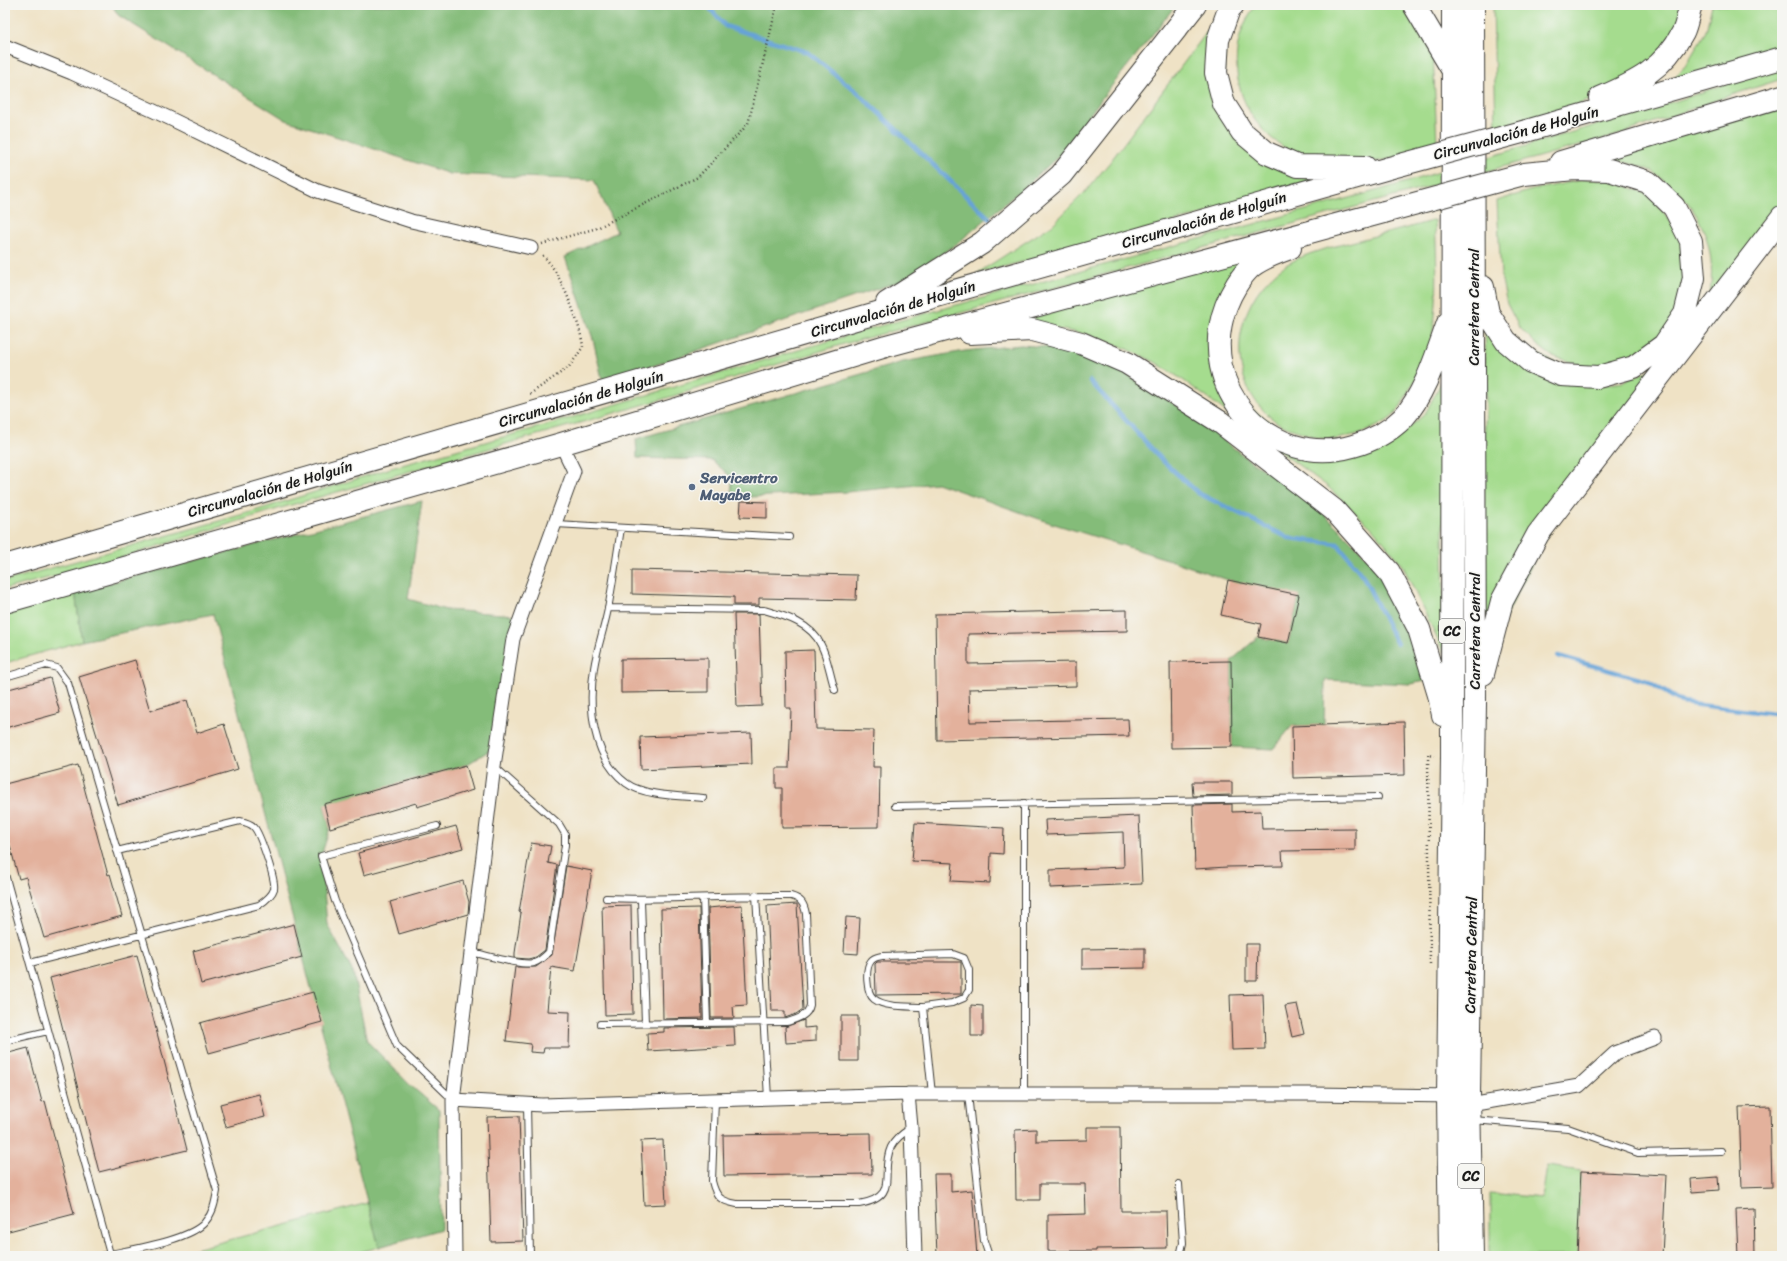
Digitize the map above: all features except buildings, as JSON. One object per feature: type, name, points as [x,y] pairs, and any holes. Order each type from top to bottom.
[{"type":"highway","points":[[866,316],[982,243],[1061,175],[1195,5]]},
{"type":"highway","points":[[1233,5],[1229,9],[1218,40],[1216,73],[1224,104],[1242,132],[1267,153],[1297,166],[1389,168]]},
{"type":"highway","points":[[1414,5],[1453,70]]},
{"type":"highway","name":"Carretera Central","points":[[1453,5],[1452,756],[1464,1104],[1472,1256]]},
{"type":"highway","name":"Carretera Central","points":[[1450,1256],[1464,1104],[1475,704],[1473,5]]},
{"type":"highway","points":[[1526,131],[1633,84],[1663,62],[1684,31],[1691,5]]},
{"type":"highway","name":"Circunvalación de Holguín","points":[[5,566],[866,316],[1782,58]]},
{"type":"highway","points":[[5,602],[560,444],[886,346],[1524,174],[1782,96]]},
{"type":"highway","points":[[1474,245],[1488,313],[1506,341],[1531,362],[1561,375],[1598,377],[1634,367],[1664,345],[1685,314],[1694,278],[1690,241],[1674,208],[1648,182],[1609,170],[1574,169],[1524,174]]},
{"type":"highway","points":[[1384,212],[1281,251],[1252,266],[1231,292],[1220,322],[1218,355],[1226,387],[1244,414],[1269,435],[1299,448],[1336,450],[1372,440],[1403,418],[1423,387],[1453,312]]},
{"type":"highway","points":[[1475,704],[1502,601],[1538,534],[1782,217]]},
{"type":"highway","points":[[886,346],[978,332],[1032,330],[1081,343],[1127,363],[1220,422],[1334,510],[1389,572],[1420,629],[1439,695],[1452,756]]},
{"type":"street","points":[[5,46],[72,72],[318,191],[411,221],[531,248]]},
{"type":"street","points":[[455,1256],[453,1100],[494,766],[513,639],[574,471],[560,444]]},
{"type":"street","points":[[453,1100],[527,1104],[908,1094],[1312,1094],[1464,1104],[1579,1086],[1615,1052],[1655,1038]]},
{"type":"street","points":[[908,1094],[911,1127],[915,1256]]},
{"type":"lane","points":[[556,524],[789,537]]},
{"type":"lane","points":[[621,528],[608,608],[594,668],[591,709],[598,741],[607,762],[626,783],[646,792],[703,798]]},
{"type":"lane","points":[[608,608],[764,610],[785,616],[805,626],[821,644],[835,690]]},
{"type":"lane","points":[[5,677],[46,665],[57,668],[63,674],[68,683],[217,1191],[213,1211],[204,1224],[185,1236],[101,1256]]},
{"type":"lane","points":[[471,952],[524,963],[534,963],[543,958],[549,952],[565,845],[565,834],[559,824],[494,766]]},
{"type":"lane","points":[[895,806],[1378,797]]},
{"type":"lane","points":[[1024,803],[1024,1094]]},
{"type":"lane","points":[[30,963],[259,905],[268,898],[274,889],[274,880],[259,836],[254,828],[247,822],[240,821],[118,851]]},
{"type":"lane","points":[[438,826],[321,856],[335,901],[397,1046],[453,1100]]},
{"type":"lane","points":[[5,874],[110,1254]]},
{"type":"lane","points":[[756,895],[768,1098]]},
{"type":"lane","points":[[600,1024],[787,1022],[797,1019],[809,1010],[810,1005],[806,914],[804,905],[797,898],[791,896],[756,895],[642,900],[606,898]]},
{"type":"lane","points":[[703,898],[707,1022]]},
{"type":"lane","points":[[642,900],[645,1023]]},
{"type":"lane","points":[[953,954],[964,958],[969,970],[969,990],[964,998],[952,1003],[923,1007],[884,1004],[874,999],[868,989],[868,969],[871,961],[876,957],[882,956],[953,954]]},
{"type":"lane","points":[[923,1007],[932,1094]]},
{"type":"lane","points":[[5,1041],[48,1030]]},
{"type":"lane","points":[[968,1094],[984,1241],[989,1256]]},
{"type":"lane","points":[[715,1100],[712,1181],[714,1190],[723,1200],[737,1204],[858,1204],[877,1198],[886,1186],[891,1148],[896,1140],[911,1127]]},
{"type":"lane","points":[[527,1104],[530,1256]]},
{"type":"lane","points":[[1464,1104],[1568,1128],[1638,1154],[1720,1151]]},
{"type":"lane","points":[[1179,1184],[1182,1243],[1180,1256]]},
{"type":"path","points":[[531,248],[597,228],[698,177],[748,124],[777,5]]},
{"type":"path","points":[[528,395],[569,367],[583,347],[582,334],[554,269],[547,259],[531,248]]},
{"type":"green space","points":[[112,5],[1176,5],[1102,98],[1059,156],[954,246],[900,281],[603,383],[593,339],[565,257],[617,232],[594,180],[450,174],[286,120],[118,15]]},
{"type":"green space","points":[[1227,5],[1222,106],[1303,176],[1324,182],[976,274],[1052,225],[1085,192],[1110,162]]},
{"type":"green space","points":[[1256,5],[1411,5],[1433,51],[1437,144],[1401,156],[1374,162],[1309,159],[1284,147],[1268,134],[1254,119],[1238,82],[1236,62],[1238,43],[1245,23]]},
{"type":"green space","points":[[1493,5],[1687,5],[1661,60],[1599,97],[1571,107],[1496,128]]},
{"type":"green space","points":[[1712,5],[1782,5],[1782,48],[1666,87],[1686,65],[1706,31]]},
{"type":"green space","points":[[1782,65],[1782,79],[1722,98],[1618,135],[844,344],[660,400],[281,508],[91,567],[5,589],[5,581],[251,512],[391,468],[543,426],[876,327],[1383,189],[1679,100]]},
{"type":"green space","points":[[1782,101],[1782,215],[1709,299],[1711,264],[1709,248],[1697,217],[1688,203],[1676,190],[1651,171],[1633,164],[1609,159]]},
{"type":"green space","points":[[1586,179],[1610,180],[1650,195],[1686,241],[1681,313],[1636,358],[1598,367],[1584,366],[1552,356],[1536,344],[1519,327],[1507,304],[1501,276],[1497,201],[1532,190]]},
{"type":"green space","points":[[1435,220],[1436,309],[1434,327],[1423,368],[1395,414],[1382,424],[1370,429],[1354,435],[1334,439],[1312,436],[1287,427],[1274,420],[1258,405],[1248,387],[1242,368],[1240,348],[1242,328],[1249,308],[1259,291],[1282,267],[1304,256],[1328,248]]},
{"type":"green space","points":[[1260,253],[1230,291],[1228,392],[1319,457],[1401,434],[1425,414],[1442,381],[1444,653],[1402,564],[1372,528],[1327,486],[1183,380],[1155,362],[1123,347],[1086,334],[1016,322]]},
{"type":"green space","points":[[1485,313],[1499,335],[1602,385],[1623,382],[1659,366],[1569,491],[1486,656],[1484,439],[1486,410]]},
{"type":"green space","points":[[1021,345],[1059,348],[1088,355],[1110,364],[1187,412],[1253,463],[1286,484],[1320,510],[1384,574],[1411,625],[1426,681],[1410,684],[1325,680],[1324,725],[1292,726],[1273,749],[1232,747],[1231,661],[1258,637],[1288,643],[1299,596],[1228,580],[1173,561],[1048,522],[937,483],[847,492],[731,498],[732,478],[712,460],[637,458],[636,439],[903,362],[965,351]]},
{"type":"green space","points":[[422,501],[408,599],[446,610],[516,615],[495,747],[466,765],[324,805],[330,828],[321,856],[327,924],[353,972],[367,1041],[410,1085],[439,1110],[441,1229],[379,1247],[213,614],[82,641],[75,592]]},
{"type":"green space","points":[[75,592],[82,641],[5,663],[5,609]]},
{"type":"green space","points":[[1547,1166],[1581,1171],[1577,1256],[1490,1256],[1490,1193],[1542,1198]]},
{"type":"green space","points":[[368,1203],[379,1247],[346,1256],[169,1256]]},
{"type":"waterway","points":[[707,5],[725,26],[807,52],[857,92],[990,219]]},
{"type":"waterway","points":[[1090,381],[1163,461],[1198,493],[1289,538],[1338,544],[1363,576],[1397,644]]},
{"type":"waterway","points":[[1558,656],[1647,681],[1683,703],[1782,715]]},
{"type":"place","name":"Servicentro Mayabe","points":[[692,487]]}]
